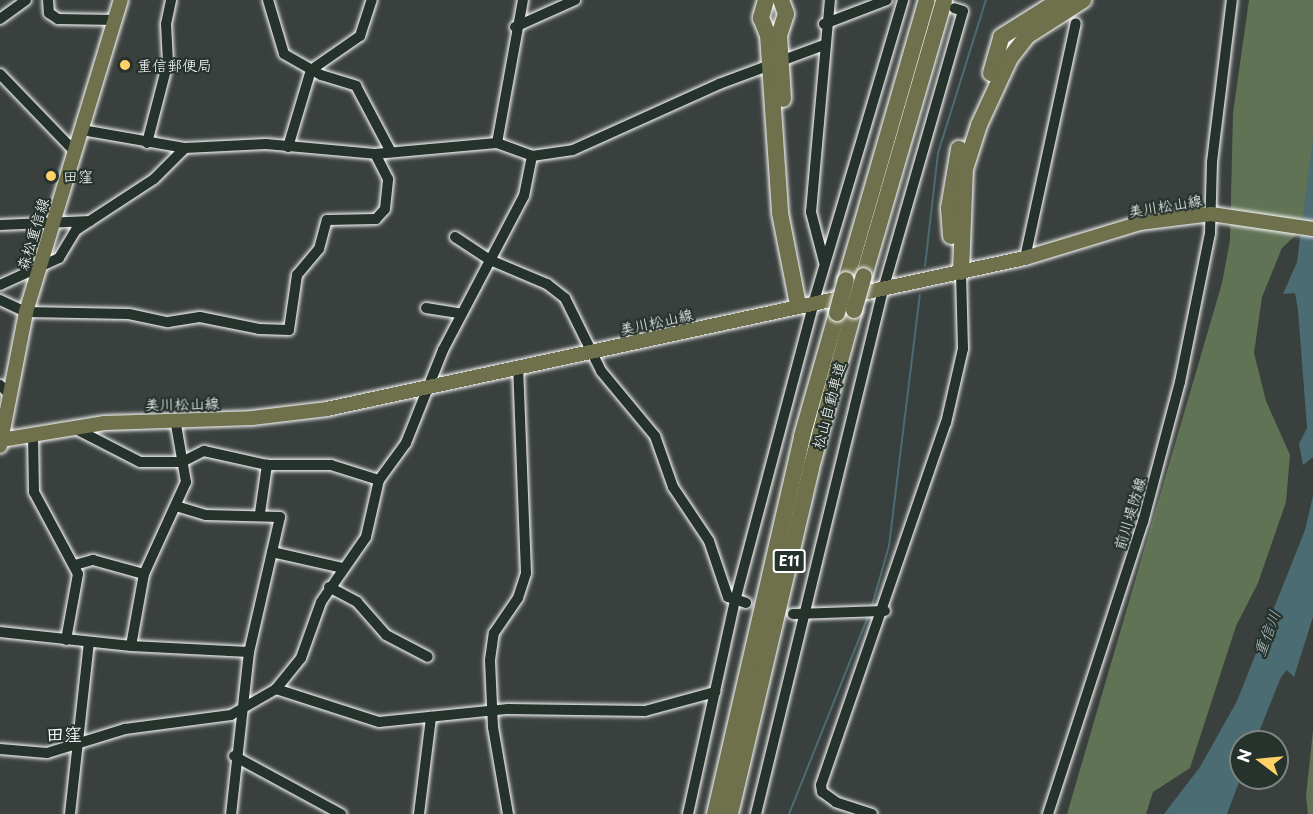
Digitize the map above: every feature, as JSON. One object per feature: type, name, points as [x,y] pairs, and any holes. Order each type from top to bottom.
[{"type":"highway","points":[[766,0],[761,18],[776,64],[806,303]]},
{"type":"highway","points":[[776,64],[779,35],[786,14],[782,0]]},
{"type":"highway","points":[[911,55],[916,0]]},
{"type":"highway","name":"松山自動車道","points":[[715,814],[802,436],[927,0]]},
{"type":"highway","points":[[961,272],[952,244],[949,208],[967,125],[999,57],[1001,37],[1060,0]]},
{"type":"highway","points":[[961,272],[964,179],[979,125],[1010,58],[1027,36],[1083,0]]},
{"type":"highway","name":"松山自動車道","points":[[730,814],[811,468],[915,94],[950,3]]},
{"type":"main road","name":"森松重信線","points":[[0,442],[4,388],[121,0]]},
{"type":"main road","name":"美川松山線","points":[[0,442],[72,427],[175,419],[287,416],[594,352],[806,303],[883,290],[1025,258],[1140,223],[1211,214],[1313,229]]},
{"type":"street","points":[[0,19],[26,0]]},
{"type":"street","points":[[48,0],[49,13],[58,19],[115,20]]},
{"type":"street","points":[[147,143],[168,62],[166,24],[171,0]]},
{"type":"street","points":[[268,0],[284,54],[311,70],[356,86],[391,152]]},
{"type":"street","points":[[288,147],[311,70],[360,36],[372,0]]},
{"type":"street","points":[[497,143],[515,27],[523,0]]},
{"type":"street","points":[[515,27],[575,0]]},
{"type":"street","points":[[824,262],[811,212],[825,24],[830,0]]},
{"type":"street","points":[[825,24],[887,0]]},
{"type":"street","points":[[688,814],[715,692],[741,602],[806,303],[824,262],[903,0]]},
{"type":"street","name":"前川堤防線","points":[[1048,814],[1158,467],[1196,309],[1211,214],[1212,162],[1232,0]]},
{"type":"street","points":[[756,814],[798,614],[883,290],[963,11],[950,3]]},
{"type":"street","points":[[1025,258],[1076,23]]},
{"type":"street","points":[[82,130],[185,148],[288,147],[375,154],[497,143],[532,156],[594,142],[824,45]]},
{"type":"street","points":[[0,74],[75,152]]},
{"type":"street","points":[[0,285],[59,258],[70,237],[90,221],[154,179],[185,148]]},
{"type":"street","points":[[0,300],[26,312],[129,314],[168,322],[200,317],[259,329],[289,330],[297,275],[319,249],[327,220],[376,219],[385,209],[388,179],[375,154]]},
{"type":"street","points":[[0,749],[47,753],[125,729],[242,712],[276,689],[304,652],[315,614],[329,587],[366,537],[379,480],[406,443],[462,314],[524,196],[532,156]]},
{"type":"street","points":[[0,225],[90,221]]},
{"type":"street","points":[[455,237],[490,260],[556,290],[578,318],[601,371],[655,436],[673,487],[709,541],[728,597],[741,602]]},
{"type":"street","points":[[872,814],[836,802],[822,792],[821,785],[957,384],[965,322],[961,272]]},
{"type":"street","points":[[426,308],[462,314]]},
{"type":"street","points":[[508,814],[493,711],[490,660],[494,633],[518,598],[526,573],[518,368]]},
{"type":"street","points":[[131,646],[144,574],[186,483],[175,419]]},
{"type":"street","points":[[72,427],[140,462],[182,462],[204,451],[267,465],[332,465],[379,480]]},
{"type":"street","points":[[33,434],[36,498],[75,565],[77,583],[66,640]]},
{"type":"street","points":[[260,513],[267,465]]},
{"type":"street","points":[[176,506],[206,515],[260,513],[280,517],[249,652],[234,756],[233,813]]},
{"type":"street","points":[[272,552],[343,567]]},
{"type":"street","points":[[75,565],[93,560],[144,574]]},
{"type":"street","points":[[329,587],[357,602],[386,635],[428,657]]},
{"type":"street","points":[[798,614],[863,609],[880,610]]},
{"type":"street","points":[[0,632],[89,643],[249,652]]},
{"type":"street","points":[[70,814],[75,746],[89,643]]},
{"type":"street","points":[[276,689],[367,721],[493,711],[645,711],[715,692]]},
{"type":"street","points":[[419,814],[431,717]]},
{"type":"street","points":[[234,756],[341,814]]},
{"type":"green space","points":[[1249,0],[1313,0],[1313,219],[1282,248],[1262,297],[1254,353],[1266,401],[1290,455],[1286,502],[1258,583],[1236,626],[1190,768],[1153,792],[1146,814],[1067,814],[1222,283],[1230,240],[1233,113]]},
{"type":"green space","points":[[1313,731],[1313,814],[1308,814],[1306,796]]},
{"type":"water","points":[[1313,137],[1313,457],[1303,465],[1299,444],[1307,428],[1298,310],[1295,293],[1283,294],[1297,262]]},
{"type":"water","name":"重信川","points":[[1313,496],[1313,617],[1294,677],[1287,670],[1281,677],[1260,730],[1229,730],[1229,790],[1236,790],[1227,814],[1164,814],[1200,767],[1237,701],[1305,530]]},
{"type":"waterway","points":[[925,266],[938,153],[986,0]]},
{"type":"waterway","points":[[871,609],[889,546],[920,295]]},
{"type":"waterway","points":[[789,814],[869,614]]},
{"type":"place","name":"重信郵便局","points":[[125,65]]},
{"type":"place","name":"田窪","points":[[51,176]]},
{"type":"district","name":"田窪","points":[[64,734]]}]
